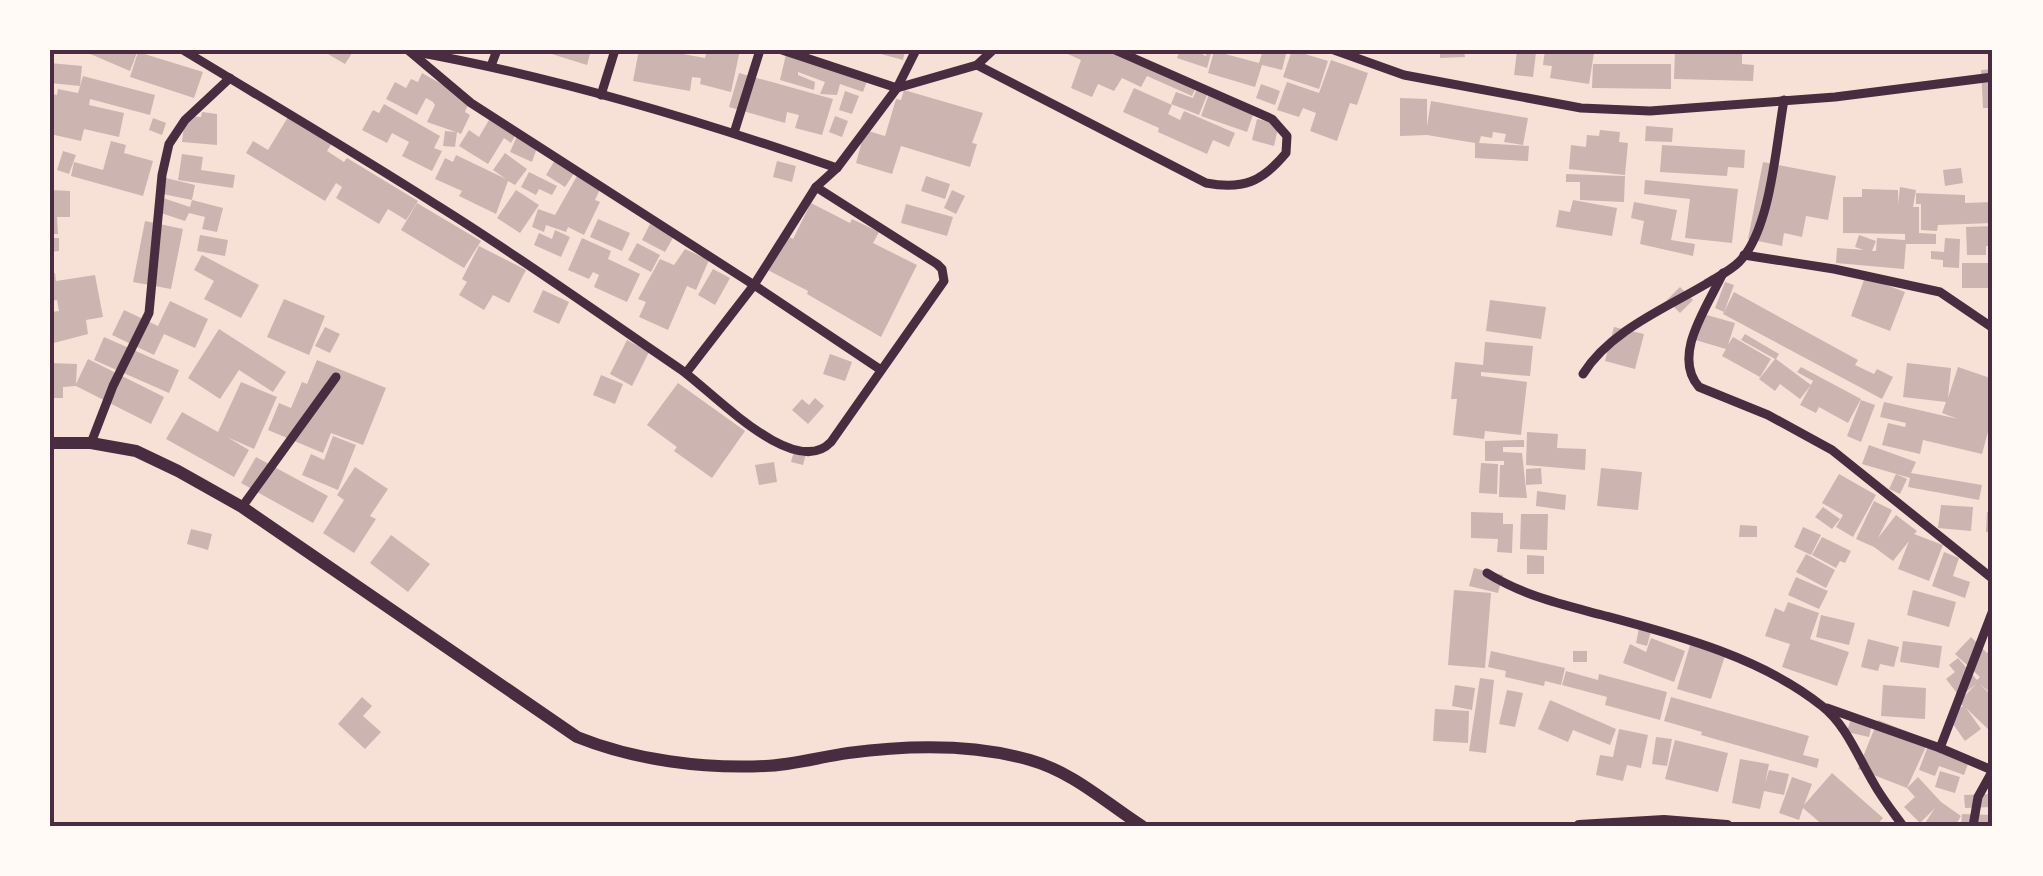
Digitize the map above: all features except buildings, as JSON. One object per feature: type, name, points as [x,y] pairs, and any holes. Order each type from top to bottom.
[{"type":"main road","points":[[50,443],[92,443],[136,451],[242,507],[577,738],[615,753],[718,765],[766,766],[896,748],[971,748],[1033,760],[1084,785],[1142,826]]},
{"type":"main road","points":[[1579,826],[1691,821],[1727,826]]},
{"type":"street","points":[[183,50],[438,205],[686,373],[778,445],[811,453],[831,442],[944,281],[942,269],[816,188]]},
{"type":"street","points":[[491,66],[497,50]]},
{"type":"street","points":[[601,95],[616,50]]},
{"type":"street","points":[[734,133],[760,50]]},
{"type":"street","points":[[782,50],[898,88],[976,65],[994,50]]},
{"type":"street","points":[[686,373],[754,284],[816,188],[837,168],[898,88],[916,50]]},
{"type":"street","points":[[976,65],[1206,183],[1238,187],[1275,166],[1286,153],[1286,136],[1272,118],[1116,50]]},
{"type":"street","points":[[1334,50],[1404,76],[1582,108],[1650,111],[1835,97],[1993,77]]},
{"type":"street","points":[[409,51],[491,66],[601,95],[837,168]]},
{"type":"street","points":[[409,51],[471,103],[881,370]]},
{"type":"street","points":[[92,443],[113,386],[149,313],[162,175],[169,144],[185,120],[230,78]]},
{"type":"street","points":[[1584,374],[1601,351],[1624,332],[1723,273],[1744,255],[1756,234],[1766,200],[1784,100]]},
{"type":"street","points":[[1744,255],[1834,268],[1940,292],[1993,328]]},
{"type":"street","points":[[1723,273],[1686,357],[1691,378],[1699,387],[1768,415],[1832,450],[1993,579]]},
{"type":"street","points":[[242,507],[336,377]]},
{"type":"street","points":[[1488,573],[1537,598],[1714,650],[1775,676],[1823,706],[1993,770],[1978,797],[1973,826]]},
{"type":"street","points":[[1940,748],[1993,610]]},
{"type":"street","points":[[1823,706],[1844,730],[1875,786],[1904,826]]}]
